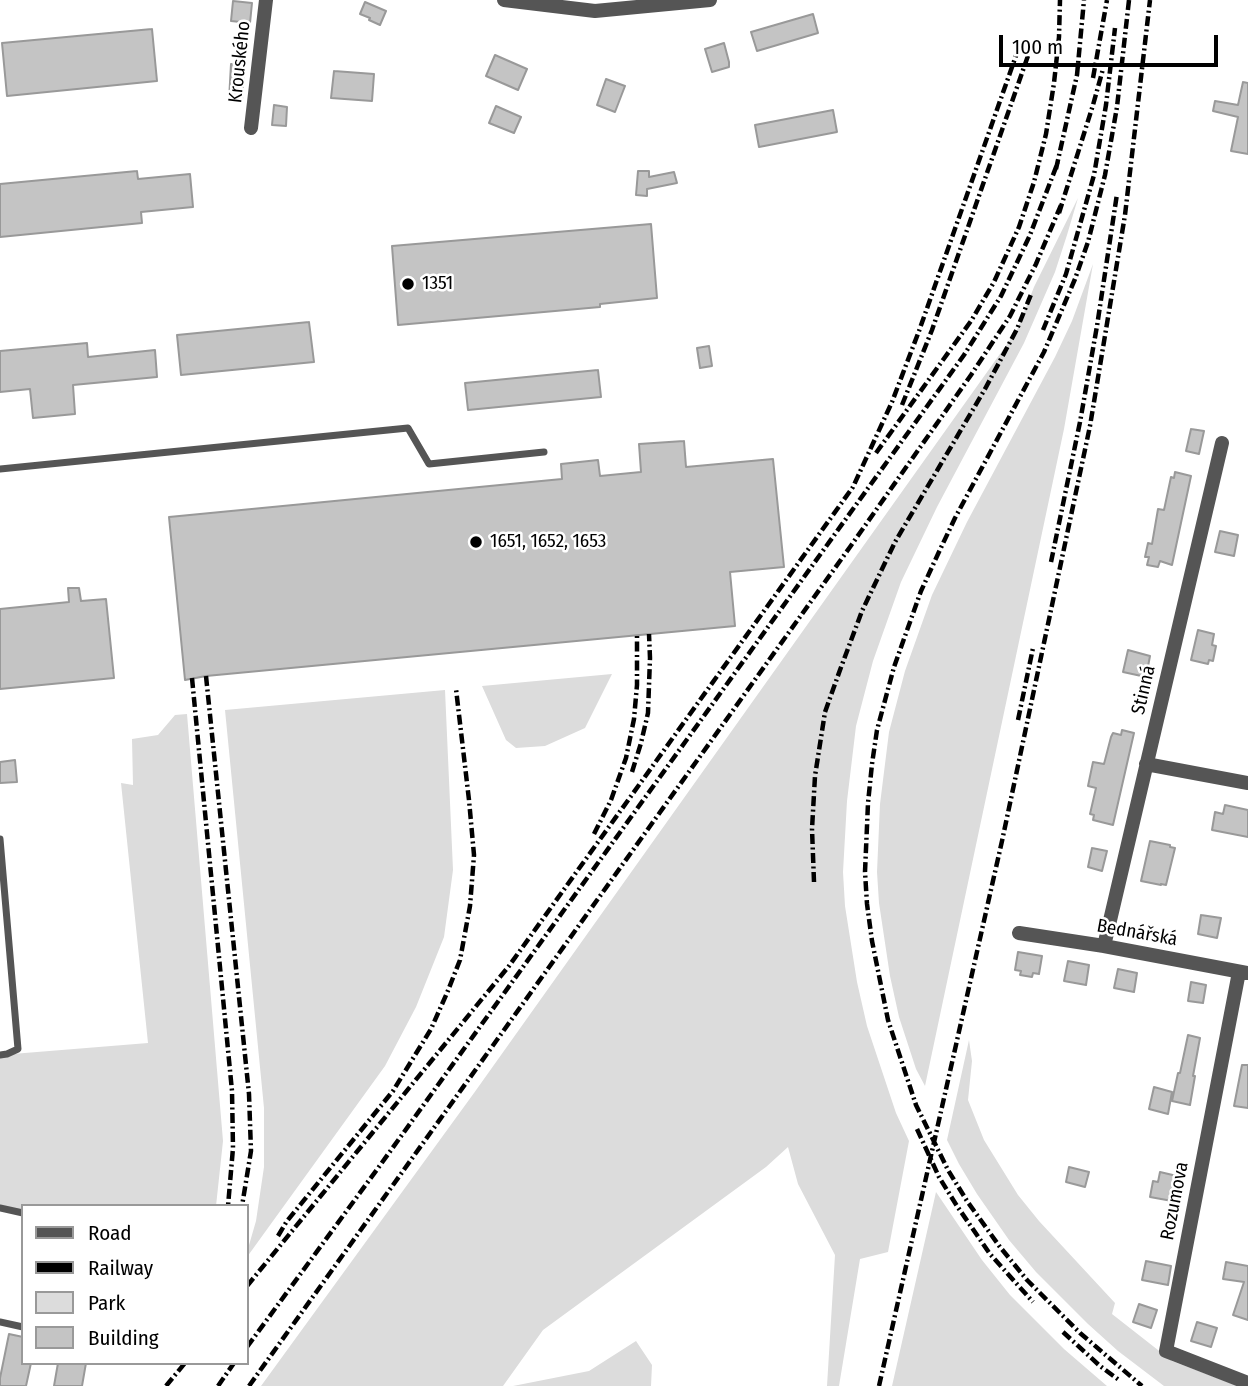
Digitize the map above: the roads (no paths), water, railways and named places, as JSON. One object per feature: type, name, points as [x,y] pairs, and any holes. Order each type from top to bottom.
[{"type":"street","name":"Krouského","points":[[251,128],[266,0]]},
{"type":"street","points":[[503,0],[595,11],[710,0]]},
{"type":"street","name":"Stinná","points":[[1104,946],[1222,443]]},
{"type":"street","points":[[1146,764],[1248,783]]},
{"type":"street","name":"Bednářská","points":[[1019,933],[1244,973]]},
{"type":"street","name":"Rozumova","points":[[1244,973],[1166,1351],[1248,1383]]},
{"type":"lane","points":[[0,469],[408,428],[429,464],[544,452]]},
{"type":"lane","points":[[0,839],[18,1049],[0,1055]]},
{"type":"lane","points":[[0,1208],[21,1213]]},
{"type":"lane","points":[[0,1322],[21,1326]]},
{"type":"railway","points":[[876,453],[971,321],[994,282],[1019,227],[1046,134],[1059,37],[1060,0]]},
{"type":"railway","points":[[1056,169],[1077,75],[1084,0]]},
{"type":"railway","points":[[1093,78],[1107,0]]},
{"type":"railway","points":[[1129,0],[1117,107],[1105,175],[1088,242],[1075,279],[1044,352],[938,554],[921,591],[894,667],[877,730],[872,764],[865,872],[872,941],[888,1020],[916,1105],[948,1170],[1000,1247],[1027,1280],[1080,1333],[1142,1386]]},
{"type":"railway","points":[[879,1386],[1002,841],[1090,426],[1125,215],[1150,0]]},
{"type":"railway","points":[[1043,330],[1066,274],[1094,175],[1115,28]]},
{"type":"railway","points":[[248,1285],[509,966],[853,487],[892,402],[919,331],[1018,50]]},
{"type":"railway","points":[[902,405],[932,330],[1029,53]]},
{"type":"railway","points":[[1059,213],[1103,69]]},
{"type":"railway","points":[[248,1346],[964,355],[1001,296],[1030,235],[1058,162]]},
{"type":"railway","points":[[1051,562],[1080,422],[1117,194]]},
{"type":"railway","points":[[249,1386],[971,375],[1010,316],[1061,205]]},
{"type":"railway","points":[[814,882],[812,829],[815,776],[825,712],[840,670],[862,611],[895,542],[985,389],[1017,329],[1032,292]]},
{"type":"railway","points":[[632,772],[648,713],[649,634]]},
{"type":"railway","points":[[594,834],[611,800],[626,758],[634,719],[637,635]]},
{"type":"railway","points":[[1018,720],[1033,648]]},
{"type":"railway","points":[[206,676],[249,1094],[251,1151],[242,1204]]},
{"type":"railway","points":[[192,678],[232,1091],[233,1148],[228,1204]]},
{"type":"railway","points":[[278,1236],[287,1221],[393,1091],[431,1029],[460,960],[470,906],[474,855],[456,689]]},
{"type":"railway","points":[[917,1129],[939,1177],[957,1206],[990,1254],[1033,1302]]},
{"type":"railway","points":[[1063,1332],[1119,1380]]},
{"type":"railway","points":[[166,1386],[183,1365]]},
{"type":"railway","points":[[218,1386],[233,1365]]},
{"type":"place","name":"1351","points":[[408,284]]},
{"type":"place","name":"1651, 1652, 1653","points":[[476,542]]}]
